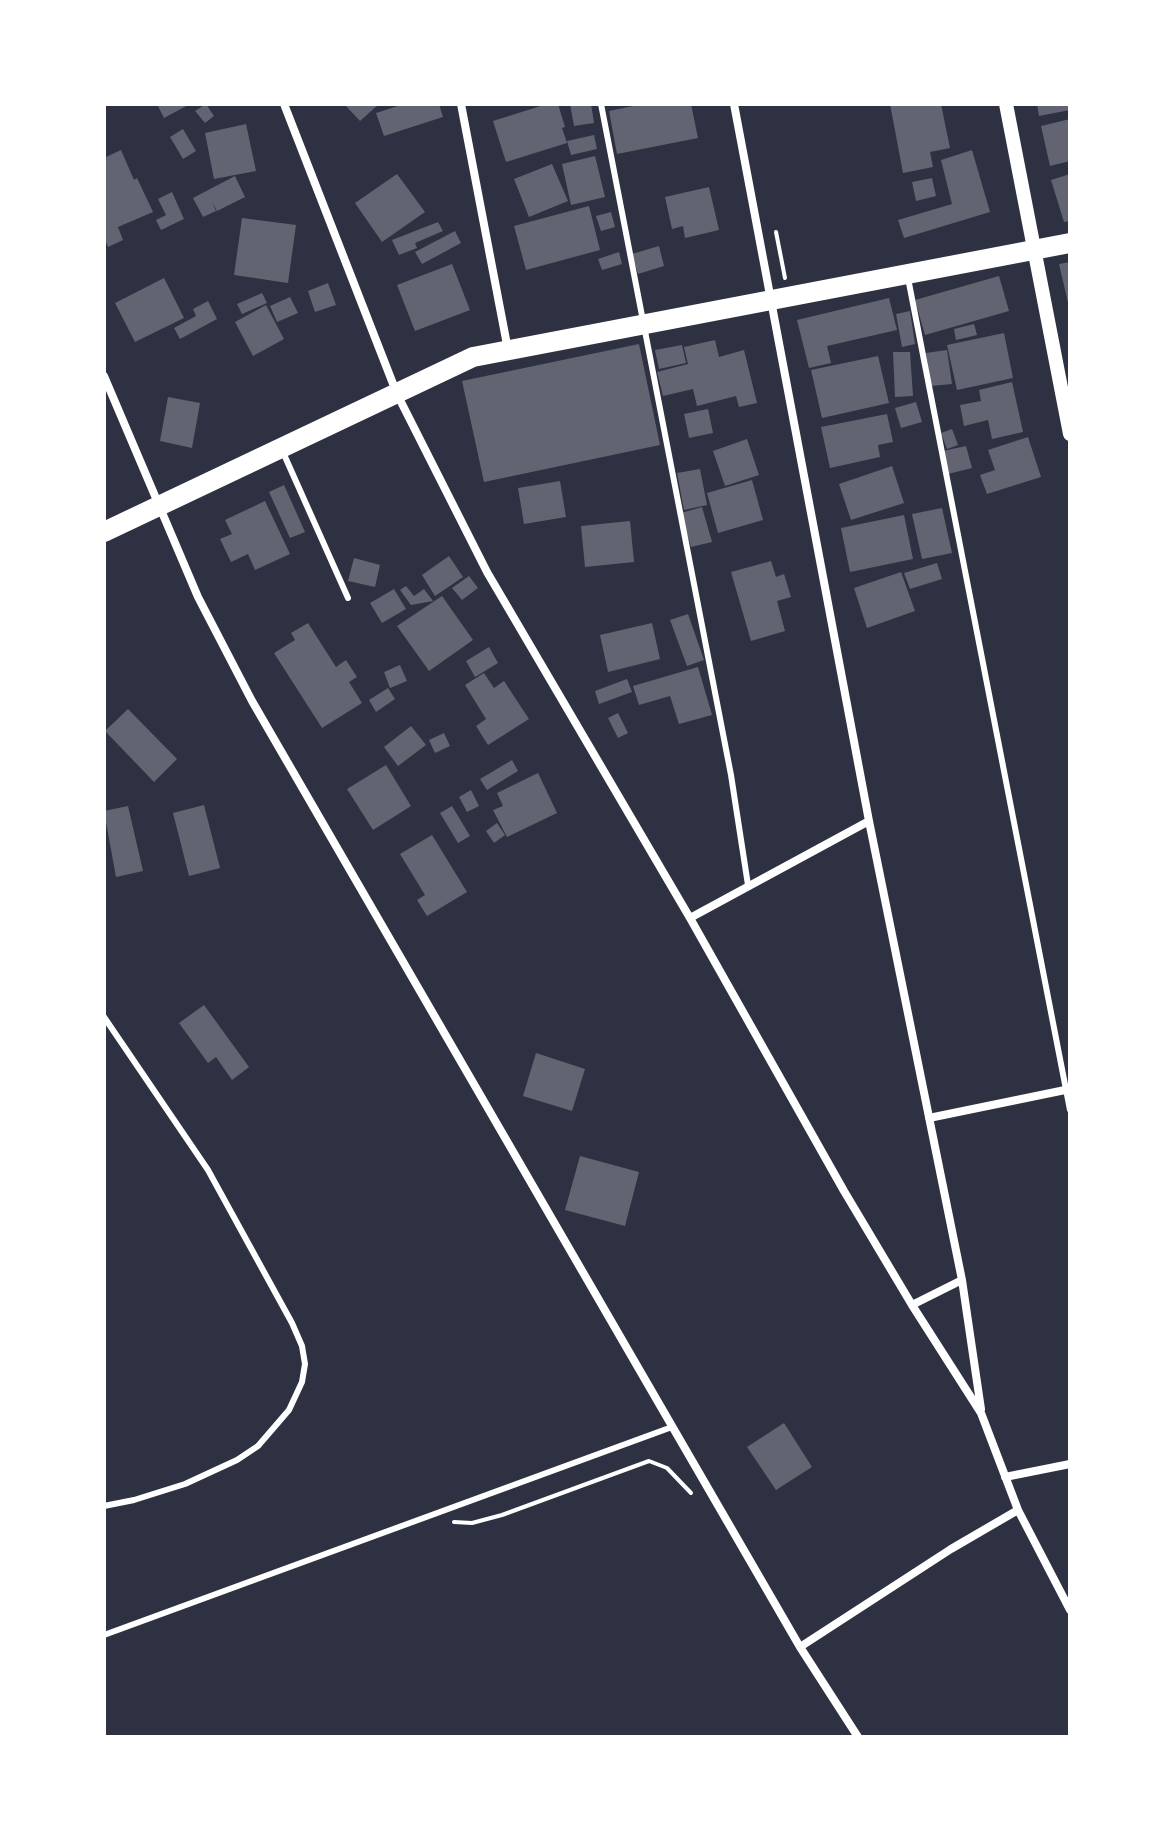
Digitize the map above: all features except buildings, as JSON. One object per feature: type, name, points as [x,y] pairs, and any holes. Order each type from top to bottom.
[{"type":"main road","points":[[104,532],[463,361],[1070,243]]},
{"type":"street","points":[[284,104],[397,394],[487,572],[912,1305],[981,1413],[1018,1510],[1070,1610]]},
{"type":"street","points":[[461,104],[508,350]]},
{"type":"street","points":[[734,104],[869,821],[962,1280],[981,1413]]},
{"type":"street","points":[[1006,104],[1070,434]]},
{"type":"street","points":[[104,376],[211,624],[252,701],[800,1647],[858,1737]]},
{"type":"street","points":[[690,918],[869,821]]},
{"type":"street","points":[[929,1118],[1068,1089]]},
{"type":"street","points":[[912,1305],[962,1280]]},
{"type":"street","points":[[1005,1477],[1070,1464]]},
{"type":"street","points":[[800,1647],[951,1549],[1018,1510]]},
{"type":"lane","points":[[601,104],[731,775],[748,885]]},
{"type":"lane","points":[[908,274],[1070,1110]]},
{"type":"lane","points":[[281,447],[348,598]]},
{"type":"lane","points":[[104,1017],[208,1170],[292,1323],[302,1346],[305,1364],[302,1382],[289,1410],[258,1446],[237,1460],[185,1484],[104,1506]]},
{"type":"lane","points":[[104,1635],[672,1427]]},
{"type":"path","points":[[431,1515],[472,1523],[649,1461],[667,1468],[691,1493]]}]
